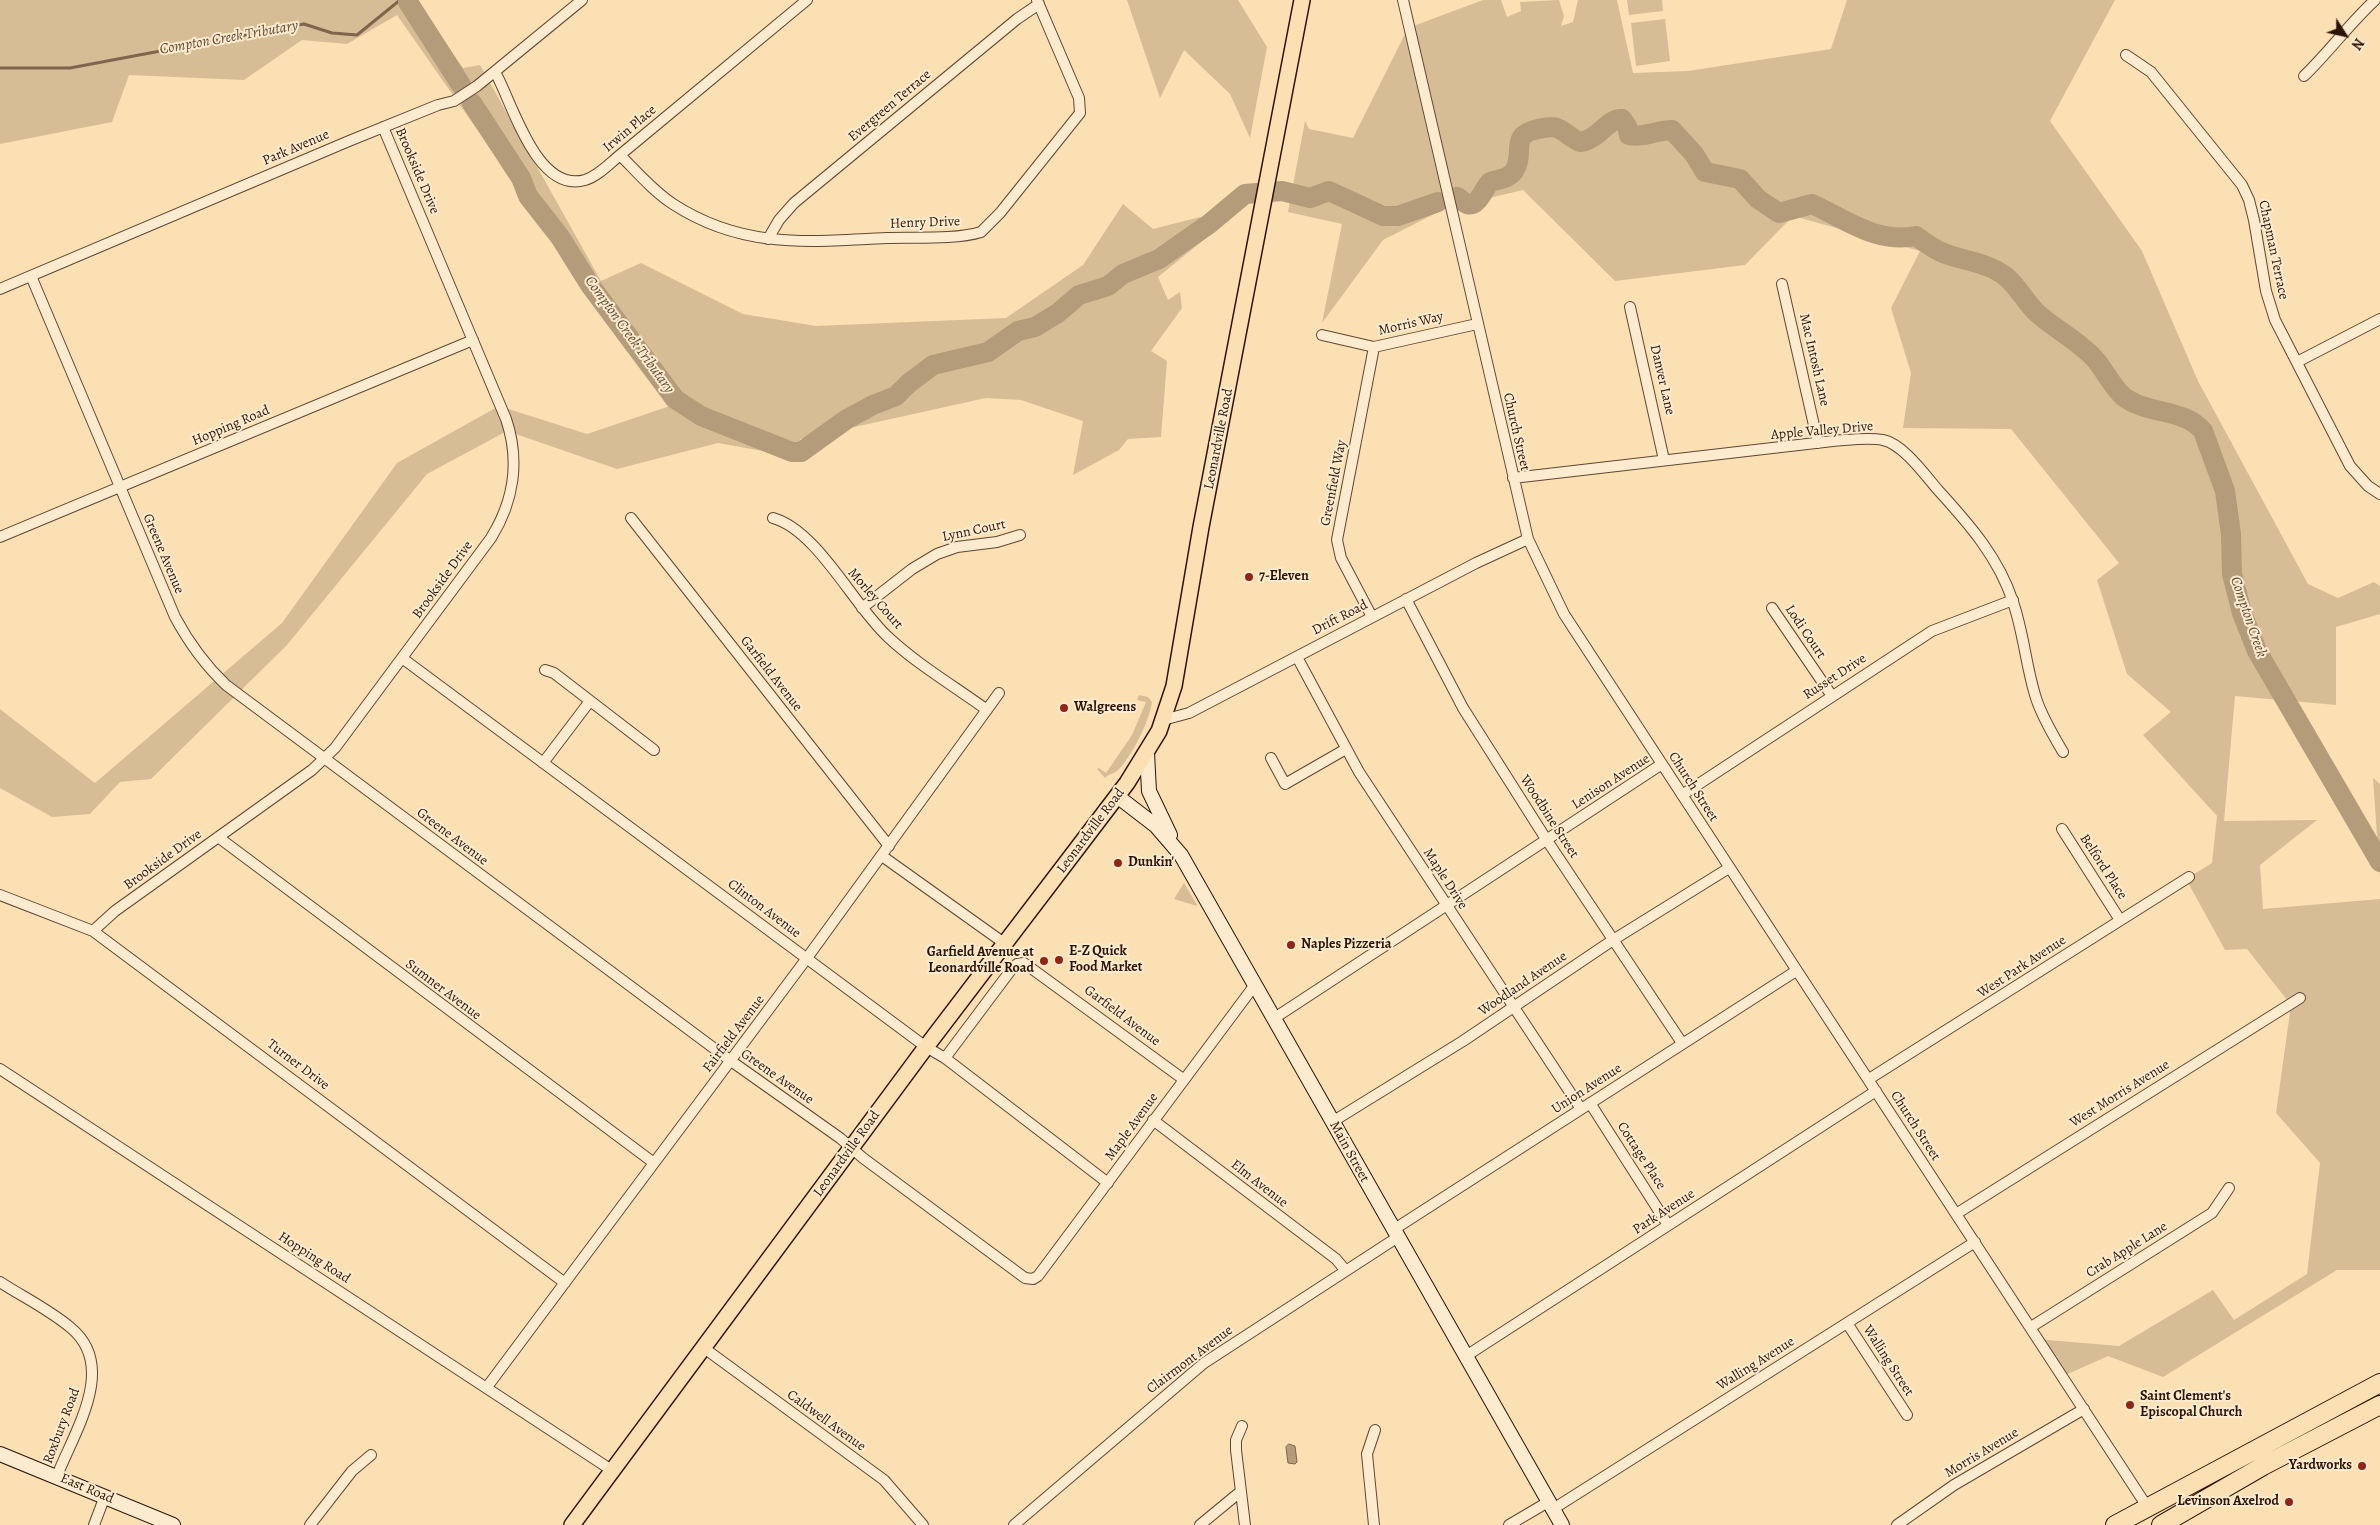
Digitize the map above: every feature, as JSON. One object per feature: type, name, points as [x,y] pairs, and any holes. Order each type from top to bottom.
[{"type":"highway","points":[[2115,1525],[2380,1383]]},
{"type":"highway","points":[[2162,1525],[2263,1466],[2380,1405]]},
{"type":"main road","name":"Leonardville Road","points":[[572,1525],[926,1047],[1147,754],[1163,720],[1174,686],[1200,536],[1302,0]]},
{"type":"street","name":"Park Avenue","points":[[0,289],[438,104],[454,101],[495,72],[582,0]]},
{"type":"street","name":"Irwin Place","points":[[495,72],[504,88],[523,136],[553,172],[570,180],[584,180],[593,176],[620,156],[807,0]]},
{"type":"street","name":"Church Street","points":[[1403,0],[1528,539],[1564,614],[2148,1508]]},
{"type":"street","points":[[2304,76],[2322,58],[2354,19],[2375,0]]},
{"type":"street","name":"Henry Drive","points":[[620,156],[646,182],[689,213],[743,235],[810,242],[974,234],[986,229],[1080,113],[1080,98],[1038,2]]},
{"type":"street","name":"Evergreen Terrace","points":[[768,239],[779,220],[794,203],[1038,2]]},
{"type":"street","name":"Chapman Terrace","points":[[2126,56],[2151,72],[2242,185],[2249,200],[2254,220],[2268,302],[2275,320],[2350,466],[2368,486],[2380,494]]},
{"type":"street","name":"Brookside Drive","points":[[93,931],[115,911],[312,770],[335,748],[491,538],[503,517],[510,495],[514,460],[511,434],[383,127]]},
{"type":"street","name":"Greene Avenue","points":[[31,276],[175,617],[197,653],[226,685],[731,1061],[1029,1279]]},
{"type":"street","name":"Mac Intosh Lane","points":[[1782,284],[1818,443]]},
{"type":"street","name":"Danver Lane","points":[[1630,307],[1664,460]]},
{"type":"street","points":[[2297,362],[2380,319]]},
{"type":"street","name":"Morris Way","points":[[1322,335],[1374,347],[1477,324]]},
{"type":"street","name":"Hopping Road","points":[[0,537],[473,340]]},
{"type":"street","name":"Greenfield Way","points":[[1372,617],[1341,558],[1337,540],[1374,347]]},
{"type":"street","name":"Apple Valley Drive","points":[[1513,478],[1818,443],[1882,440],[1900,449],[1981,540],[1998,568],[2013,600],[2022,632],[2036,700],[2048,728],[2063,752]]},
{"type":"street","name":"Garfield Avenue","points":[[632,518],[889,846]]},
{"type":"street","name":"Morley Court","points":[[773,518],[797,530],[809,540],[862,608],[890,639],[987,710]]},
{"type":"street","name":"Lynn Court","points":[[862,608],[912,569],[937,554],[958,547],[997,542],[1020,536]]},
{"type":"street","name":"Drift Road","points":[[1163,720],[1189,713],[1406,599],[1512,545],[1528,539]]},
{"type":"street","name":"Woodbine Street","points":[[1406,599],[1463,708],[1546,839],[1682,1043]]},
{"type":"street","name":"Russet Drive","points":[[1682,795],[1932,631],[2013,600]]},
{"type":"street","name":"Lodi Court","points":[[1772,608],[1832,696]]},
{"type":"street","name":"Maple Drive","points":[[1297,656],[1346,749],[1445,905],[1581,1109]]},
{"type":"street","name":"Clinton Avenue","points":[[402,658],[926,1047],[945,1058],[1108,1183]]},
{"type":"street","points":[[545,670],[554,673],[654,750]]},
{"type":"street","name":"Fairfield Avenue","points":[[488,1387],[808,958],[999,693]]},
{"type":"street","points":[[543,763],[590,701]]},
{"type":"street","points":[[1271,758],[1285,784],[1346,749]]},
{"type":"street","points":[[1147,754],[1149,791],[1180,856]]},
{"type":"street","name":"Lenison Avenue","points":[[1273,1019],[1546,839],[1598,808],[1662,764]]},
{"type":"street","name":"Main Street","points":[[1117,796],[1156,826],[1180,856],[1562,1525]]},
{"type":"street","name":"Belford Place","points":[[2062,829],[2120,920]]},
{"type":"street","name":"Sumner Avenue","points":[[218,837],[654,1163]]},
{"type":"street","points":[[882,856],[1004,943]]},
{"type":"street","name":"Woodland Avenue","points":[[1332,1122],[1382,1093],[1613,940],[1729,868]]},
{"type":"street","name":"West Park Avenue","points":[[1869,1080],[2189,877]]},
{"type":"street","name":"Turner Drive","points":[[0,895],[93,931],[565,1283]]},
{"type":"street","name":"Garfield Avenue","points":[[945,1058],[1010,970],[1017,964],[1024,963],[1183,1079]]},
{"type":"street","name":"Union Avenue","points":[[1396,1234],[1590,1103],[1796,971]]},
{"type":"street","name":"Maple Avenue","points":[[1029,1279],[1038,1276],[1254,986]]},
{"type":"street","name":"West Morris Avenue","points":[[1956,1214],[2300,998]]},
{"type":"street","name":"Hopping Road","points":[[0,1069],[488,1387],[612,1471]]},
{"type":"street","name":"Park Avenue","points":[[1466,1356],[1876,1091]]},
{"type":"street","name":"Cottage Place","points":[[1590,1103],[1668,1225]]},
{"type":"street","name":"Elm Avenue","points":[[1154,1120],[1336,1259],[1346,1271]]},
{"type":"street","name":"Crab Apple Lane","points":[[2031,1327],[2212,1213],[2229,1188]]},
{"type":"street","name":"Clairmont Avenue","points":[[1014,1525],[1184,1379],[1346,1271],[1396,1234]]},
{"type":"street","name":"Walling Avenue","points":[[1509,1525],[1551,1505],[1847,1323],[1974,1242]]},
{"type":"street","name":"Roxbury Road","points":[[0,1282],[70,1327],[84,1342],[92,1362],[92,1390],[57,1476]]},
{"type":"street","name":"Walling Street","points":[[1847,1323],[1906,1415]]},
{"type":"street","name":"Caldwell Avenue","points":[[704,1348],[884,1480],[923,1525]]},
{"type":"street","name":"Morris Avenue","points":[[1897,1525],[1954,1485],[2084,1409]]},
{"type":"street","points":[[1242,1426],[1236,1440],[1236,1450],[1245,1525]]},
{"type":"street","points":[[1374,1525],[1367,1454],[1376,1430]]},
{"type":"street","name":"East Road","points":[[0,1454],[174,1525]]},
{"type":"street","points":[[310,1525],[352,1471],[371,1456]]},
{"type":"street","points":[[1200,1525],[1240,1492]]},
{"type":"street","points":[[94,1525],[105,1496]]},
{"type":"shaded area","points":[[0,0],[416,0],[463,68],[480,65],[601,281],[641,263],[743,314],[816,326],[1006,318],[1083,265],[1123,204],[1153,229],[1200,217],[1206,238],[1158,277],[1168,300],[1180,292],[1182,308],[1151,351],[1167,361],[1161,437],[1128,439],[1119,450],[1073,475],[1083,421],[1021,400],[986,398],[800,439],[797,457],[718,443],[617,469],[507,431],[427,474],[287,645],[151,779],[120,782],[90,814],[52,817],[0,788],[0,709],[95,783],[282,623],[397,463],[499,406],[587,434],[670,406],[397,15],[347,44],[302,40],[244,80],[129,75],[112,122],[0,144]]},
{"type":"shaded area","points":[[1127,0],[1238,0],[1267,47],[1250,138],[1230,94],[1184,50],[1160,98]]},
{"type":"shaded area","points":[[1483,0],[1501,0],[1507,17],[1521,11],[1520,2],[1559,0],[1564,16],[1561,26],[1573,22],[1578,0],[1617,0],[1633,73],[1688,71],[1831,49],[1847,0],[2115,0],[2050,121],[2142,251],[2198,381],[2308,584],[2338,598],[2374,582],[2380,586],[2380,614],[2336,627],[2336,705],[2235,696],[2224,821],[2317,820],[2260,865],[2263,909],[2380,899],[2380,1270],[2337,1270],[2163,1377],[2108,1356],[2061,1377],[2036,1339],[2119,1346],[2213,1290],[2234,1320],[2307,1274],[2320,1163],[2276,1113],[2291,1005],[2247,949],[2225,950],[2186,879],[2212,863],[2217,816],[2143,735],[2171,712],[2127,674],[2097,580],[2119,563],[2011,429],[1903,428],[1911,373],[1891,308],[1920,251],[1793,216],[1745,265],[1615,281],[1523,190],[1446,208],[1383,240],[1322,323],[1342,224],[1288,212],[1305,121],[1309,129],[1353,138],[1408,28]]},
{"type":"shaded area","points":[[1627,0],[1662,0],[1663,11],[1629,15]]},
{"type":"shaded area","points":[[1665,19],[1670,61],[1636,66],[1631,23]]},
{"type":"shaded area","points":[[1139,695],[1148,697],[1152,702],[1144,729],[1123,764],[1105,778],[1097,769],[1099,768],[1106,773],[1132,735],[1146,702],[1137,700]]},
{"type":"shaded area","points":[[2373,778],[2380,784],[2380,879]]},
{"type":"shaded area","points":[[1184,883],[1197,905],[1197,906],[1174,899]]},
{"type":"shaded area","points":[[1289,1444],[1295,1446],[1297,1462],[1295,1464],[1288,1463],[1286,1447]]},
{"type":"waterway","name":"Compton Creek Tributary","points":[[0,68],[70,68],[304,24],[332,33],[357,35],[400,0],[408,2]]},
{"type":"waterway","name":"Compton Creek Tributary","points":[[408,2],[461,85]]},
{"type":"waterway","name":"Compton Creek Tributary","points":[[472,103],[521,178],[528,196],[560,237],[590,285],[675,399],[701,416],[792,452],[801,452],[847,419],[873,405],[896,396],[909,383],[933,365],[988,352],[1018,331],[1035,327],[1058,313],[1079,295],[1108,286],[1123,274],[1159,259],[1209,224],[1245,194],[1282,191],[1310,198],[1329,191],[1383,216],[1398,216],[1438,202]]},
{"type":"waterway","name":"Compton Creek","points":[[1457,197],[1467,204],[1474,203],[1490,182],[1512,174],[1519,158],[1520,140],[1529,132],[1555,127],[1580,142],[1592,137],[1612,122],[1622,119],[1627,126],[1629,135],[1634,136],[1672,130],[1694,154],[1705,172],[1740,179],[1758,199],[1779,213],[1812,204],[1862,229],[1902,238],[1916,236],[1941,252],[1982,265],[2005,276],[2014,284],[2037,313],[2094,358],[2124,397],[2144,407],[2186,419],[2203,431],[2225,491],[2231,534],[2232,574],[2242,613],[2257,651],[2380,862]]},
{"type":"place","name":"7-Eleven","points":[[1249,577]]},
{"type":"place","name":"Walgreens","points":[[1064,708]]},
{"type":"place","name":"Dunkin'","points":[[1118,863]]},
{"type":"place","name":"Naples Pizzeria","points":[[1291,945]]},
{"type":"place","name":"E-Z Quick Food Market","points":[[1059,960]]},
{"type":"place","name":"Garfield Avenue at Leonardville Road","points":[[1044,961]]},
{"type":"place","name":"Saint Clement's Episcopal Church","points":[[2130,1405]]},
{"type":"place","name":"Yardworks","points":[[2362,1466]]},
{"type":"place","name":"Levinson Axelrod","points":[[2289,1502]]}]
